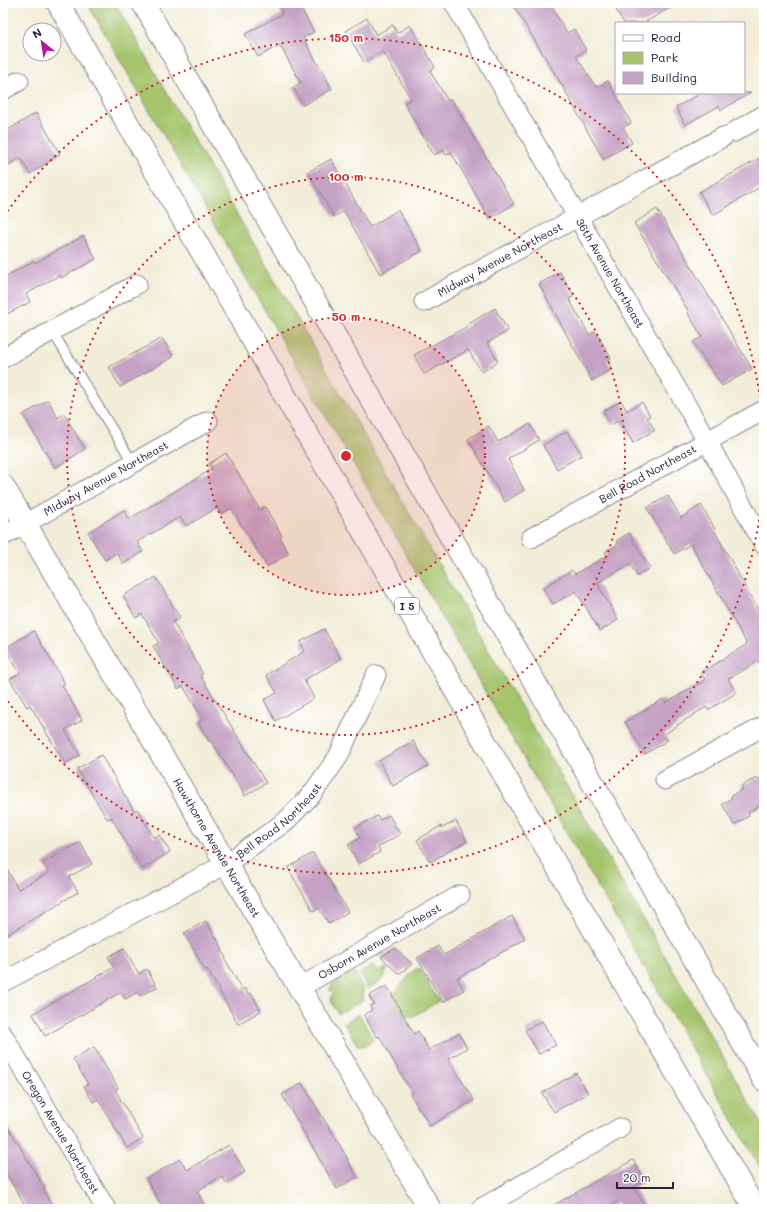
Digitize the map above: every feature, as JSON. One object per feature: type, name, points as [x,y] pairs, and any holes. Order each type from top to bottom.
[{"type":"main road","name":"I 5","points":[[58,3],[755,1209]]},
{"type":"main road","points":[[143,3],[764,1080]]},
{"type":"main road","name":"Hawthorne Avenue Northeast","points":[[3,486],[430,1209]]},
{"type":"street","name":"36th Avenue Northeast","points":[[454,3],[708,441],[764,545]]},
{"type":"street","name":"Midway Avenue Northeast","points":[[424,302],[577,216],[764,115]]},
{"type":"street","points":[[3,358],[137,284]]},
{"type":"street","name":"Bell Road Northeast","points":[[531,538],[764,410]]},
{"type":"street","name":"Midway Avenue Northeast","points":[[3,536],[208,421]]},
{"type":"street","name":"Bell Road Northeast","points":[[3,982],[226,864],[286,821],[312,794],[338,757],[376,675]]},
{"type":"street","points":[[665,780],[764,726]]},
{"type":"street","name":"Osborn Avenue Northeast","points":[[299,988],[460,895]]},
{"type":"street","name":"Oregon Avenue Northeast","points":[[3,1035],[106,1209]]},
{"type":"street","points":[[480,1209],[620,1128]]},
{"type":"lane","points":[[52,330],[133,463]]},
{"type":"green space","points":[[87,3],[115,3],[764,1128],[764,1174]]},
{"type":"green space","points":[[374,965],[378,972],[387,968],[380,981],[368,989],[359,974]]},
{"type":"green space","points":[[419,968],[439,1001],[412,1017],[403,1015],[392,996],[414,970]]},
{"type":"green space","points":[[354,972],[364,990],[362,994],[363,1000],[338,1014],[331,1001],[333,992],[329,990],[333,984]]},
{"type":"green space","points":[[359,1014],[374,1040],[364,1046],[358,1046],[344,1023]]},
{"type":"building","points":[[289,3],[298,3],[314,32],[303,38],[332,89],[303,105],[293,87],[301,83],[280,45],[258,57],[245,34],[282,14],[280,8]]},
{"type":"building","points":[[512,3],[549,3],[567,33],[574,29],[586,50],[576,56],[596,87],[608,81],[631,123],[623,127],[632,143],[603,159],[563,87]]},
{"type":"building","points":[[612,3],[678,3],[646,22],[623,22]]},
{"type":"building","points":[[367,18],[376,35],[393,25],[397,33],[410,25],[435,67],[430,71],[448,101],[451,99],[514,204],[490,219],[451,152],[446,155],[443,150],[434,155],[404,103],[411,99],[383,51],[364,62],[346,31]]},
{"type":"building","points":[[751,93],[721,110],[719,106],[685,125],[676,107],[700,94]]},
{"type":"building","points":[[36,113],[60,154],[30,174],[21,158],[3,168],[3,133]]},
{"type":"building","points":[[764,156],[764,185],[713,215],[699,192]]},
{"type":"building","points":[[331,159],[370,227],[398,210],[422,251],[380,274],[344,211],[334,217],[308,172]]},
{"type":"building","points":[[657,209],[752,369],[722,386],[693,342],[702,337],[688,313],[689,312],[634,223]]},
{"type":"building","points":[[83,236],[96,259],[61,278],[60,275],[26,294],[30,302],[3,316],[3,278],[34,261],[35,263]]},
{"type":"building","points":[[560,272],[574,296],[569,299],[589,335],[595,331],[611,358],[607,360],[612,369],[592,381],[539,284]]},
{"type":"building","points":[[495,308],[508,331],[487,343],[498,361],[482,372],[468,350],[424,374],[414,355],[468,326],[467,325]]},
{"type":"building","points":[[162,338],[173,357],[120,387],[109,367]]},
{"type":"building","points":[[48,400],[58,418],[64,414],[85,449],[55,468],[23,415]]},
{"type":"building","points":[[621,401],[627,411],[642,402],[650,416],[647,418],[655,430],[633,443],[619,420],[611,425],[603,411]]},
{"type":"building","points":[[530,424],[539,440],[508,459],[524,490],[505,502],[468,439],[489,426],[498,442]]},
{"type":"building","points":[[567,431],[582,455],[557,469],[543,445]]},
{"type":"building","points":[[226,453],[260,510],[265,507],[282,536],[280,538],[289,553],[267,567],[231,508],[221,514],[217,508],[186,526],[180,517],[137,542],[143,552],[123,564],[117,553],[105,560],[88,532],[124,510],[129,519],[212,469],[209,464]]},
{"type":"building","points":[[668,496],[681,518],[701,505],[764,621],[764,658],[728,679],[736,693],[708,710],[706,707],[679,724],[664,735],[668,740],[645,754],[625,722],[663,699],[666,703],[705,680],[701,673],[747,644],[691,544],[674,554],[647,508]]},
{"type":"building","points":[[629,533],[650,568],[637,576],[630,564],[597,583],[618,620],[600,631],[576,591],[553,604],[543,588],[572,570],[575,574],[607,556],[605,552],[618,544],[616,541]]},
{"type":"building","points":[[156,577],[180,618],[173,622],[203,674],[200,675],[266,783],[245,796],[211,740],[209,741],[198,722],[203,719],[183,686],[178,689],[153,646],[159,643],[142,614],[136,618],[123,596]]},
{"type":"building","points":[[324,629],[341,659],[304,680],[314,698],[276,721],[264,700],[277,693],[266,675],[305,651],[300,642]]},
{"type":"building","points":[[34,631],[65,684],[62,685],[82,720],[65,730],[80,755],[65,764],[30,705],[27,707],[10,679],[20,673],[5,648]]},
{"type":"building","points":[[413,741],[428,766],[393,786],[379,761]]},
{"type":"building","points":[[101,755],[134,811],[137,809],[154,838],[159,835],[170,852],[142,869],[111,817],[107,819],[77,769]]},
{"type":"building","points":[[764,776],[764,803],[748,813],[749,816],[734,825],[722,804],[732,798],[731,796],[743,789],[741,786],[756,778],[757,780]]},
{"type":"building","points":[[389,815],[400,834],[378,847],[380,852],[359,864],[348,845],[360,838],[355,828],[377,816],[380,820]]},
{"type":"building","points":[[456,821],[467,841],[430,862],[417,840],[441,826],[442,828]]},
{"type":"building","points":[[80,842],[92,864],[69,877],[78,892],[3,937],[3,862],[18,889],[49,873],[43,863]]},
{"type":"building","points":[[313,853],[348,912],[329,924],[319,908],[313,911],[288,868]]},
{"type":"building","points":[[512,916],[525,939],[457,978],[464,990],[443,1002],[417,958],[438,946],[444,955]]},
{"type":"building","points":[[206,921],[223,949],[221,949],[226,958],[225,959],[242,990],[245,988],[248,994],[251,993],[261,1011],[238,1024],[207,969],[205,970],[184,933]]},
{"type":"building","points":[[124,948],[139,974],[147,969],[157,987],[140,996],[138,992],[125,999],[121,992],[45,1036],[33,1014],[114,967],[108,957]]},
{"type":"building","points":[[395,948],[412,964],[399,974],[381,957]]},
{"type":"building","points":[[387,986],[414,1034],[418,1031],[429,1050],[459,1033],[467,1048],[448,1059],[474,1100],[430,1126],[410,1094],[412,1093],[379,1036],[377,1037],[364,1015],[372,1010],[370,1006],[374,1004],[369,996]]},
{"type":"building","points":[[542,1021],[556,1045],[539,1054],[525,1030]]},
{"type":"building","points":[[94,1047],[118,1088],[115,1090],[143,1138],[127,1148],[98,1099],[93,1102],[84,1086],[88,1084],[73,1059]]},
{"type":"building","points":[[576,1073],[588,1093],[554,1112],[542,1093]]},
{"type":"building","points":[[302,1083],[348,1159],[357,1177],[337,1189],[282,1095]]},
{"type":"building","points":[[3,1118],[45,1189],[43,1190],[54,1209],[27,1209],[3,1168]]},
{"type":"building","points":[[229,1145],[245,1172],[226,1183],[222,1176],[197,1191],[207,1209],[164,1209],[146,1179],[180,1159],[187,1170]]},
{"type":"building","points":[[633,1160],[645,1181],[634,1187],[646,1209],[621,1209],[617,1202],[604,1209],[547,1209]]}]
